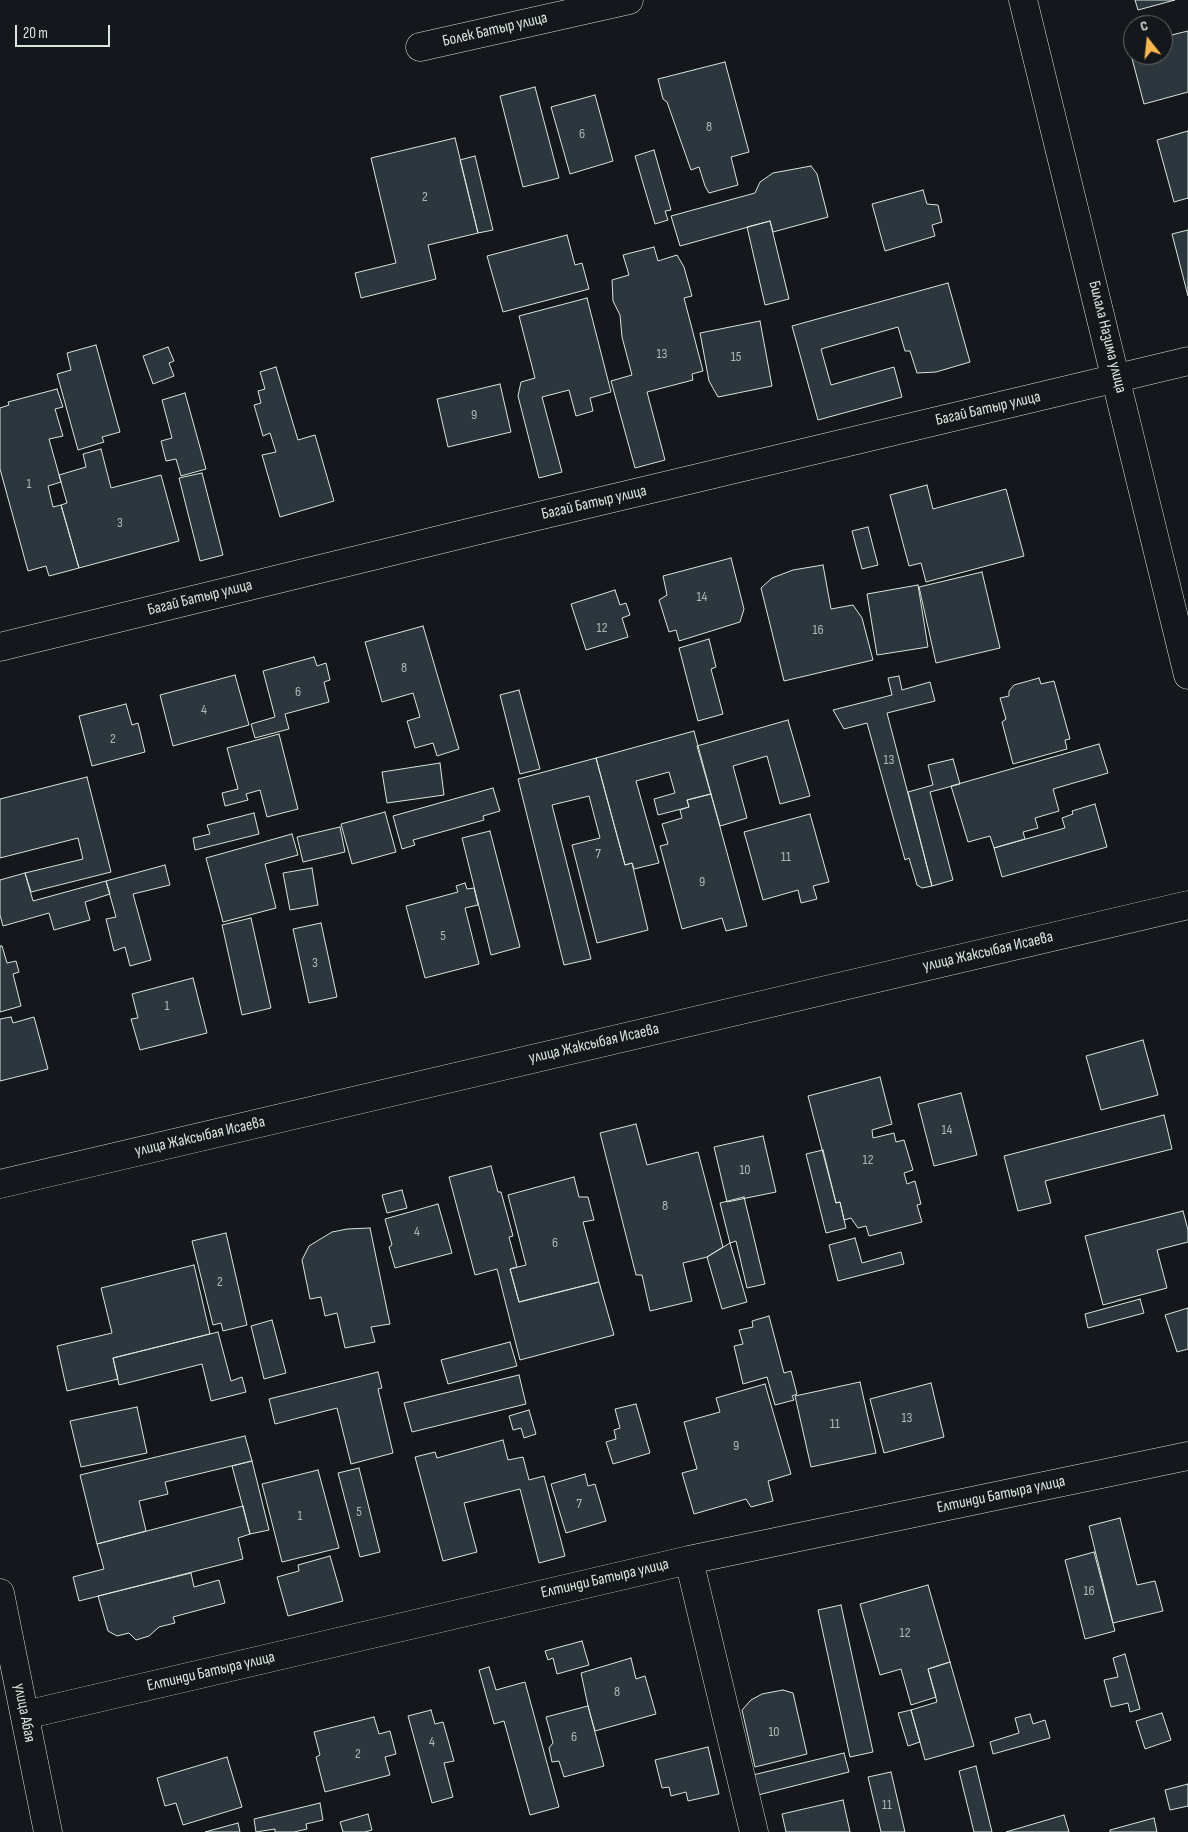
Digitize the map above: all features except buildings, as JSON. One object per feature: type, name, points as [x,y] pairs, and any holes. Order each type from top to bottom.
[{"type":"street","name":"Болек Батыр улица","points":[[420,47],[630,0]]},
{"type":"street","name":"Билала Назима улица","points":[[1023,0],[1188,675]]},
{"type":"street","name":"Багай Батыр улица","points":[[0,647],[1188,361]]},
{"type":"street","name":"улица Жаксыбая Исаева","points":[[0,1184],[1188,905]]},
{"type":"street","name":"Елтинди Батыра улица","points":[[25,1715],[688,1560],[1188,1456]]},
{"type":"street","points":[[688,1560],[754,1832]]},
{"type":"street","name":"улица Абая","points":[[0,1593],[48,1832]]}]
